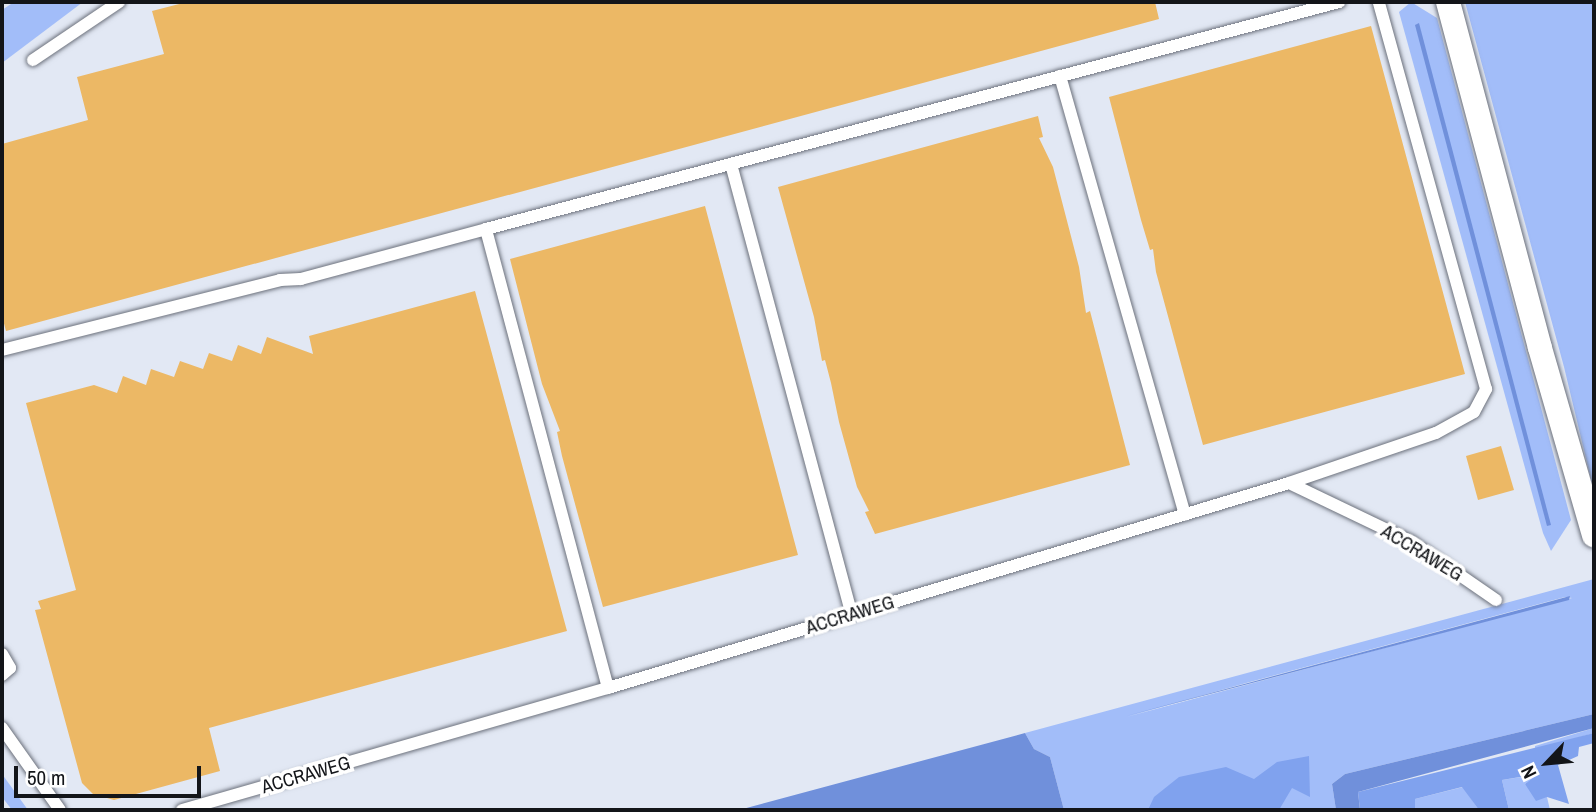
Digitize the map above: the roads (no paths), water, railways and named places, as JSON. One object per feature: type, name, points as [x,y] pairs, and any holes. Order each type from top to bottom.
[{"type":"street","points":[[1448,2],[1540,348],[1594,535]]},
{"type":"lane","points":[[33,60],[119,2]]},
{"type":"lane","points":[[2,350],[267,284],[301,279],[1339,2]]},
{"type":"lane","points":[[1289,483],[1436,433],[1474,412],[1486,389],[1379,2]]},
{"type":"lane","points":[[1060,76],[1185,515]]},
{"type":"lane","points":[[731,164],[852,615]]},
{"type":"lane","points":[[486,229],[608,688]]},
{"type":"lane","name":"ACCRAWEG","points":[[182,810],[608,688],[1289,483],[1412,542],[1496,600]]},
{"type":"lane","points":[[2,654],[10,668],[2,675]]},
{"type":"lane","points":[[2,728],[60,810]]}]
